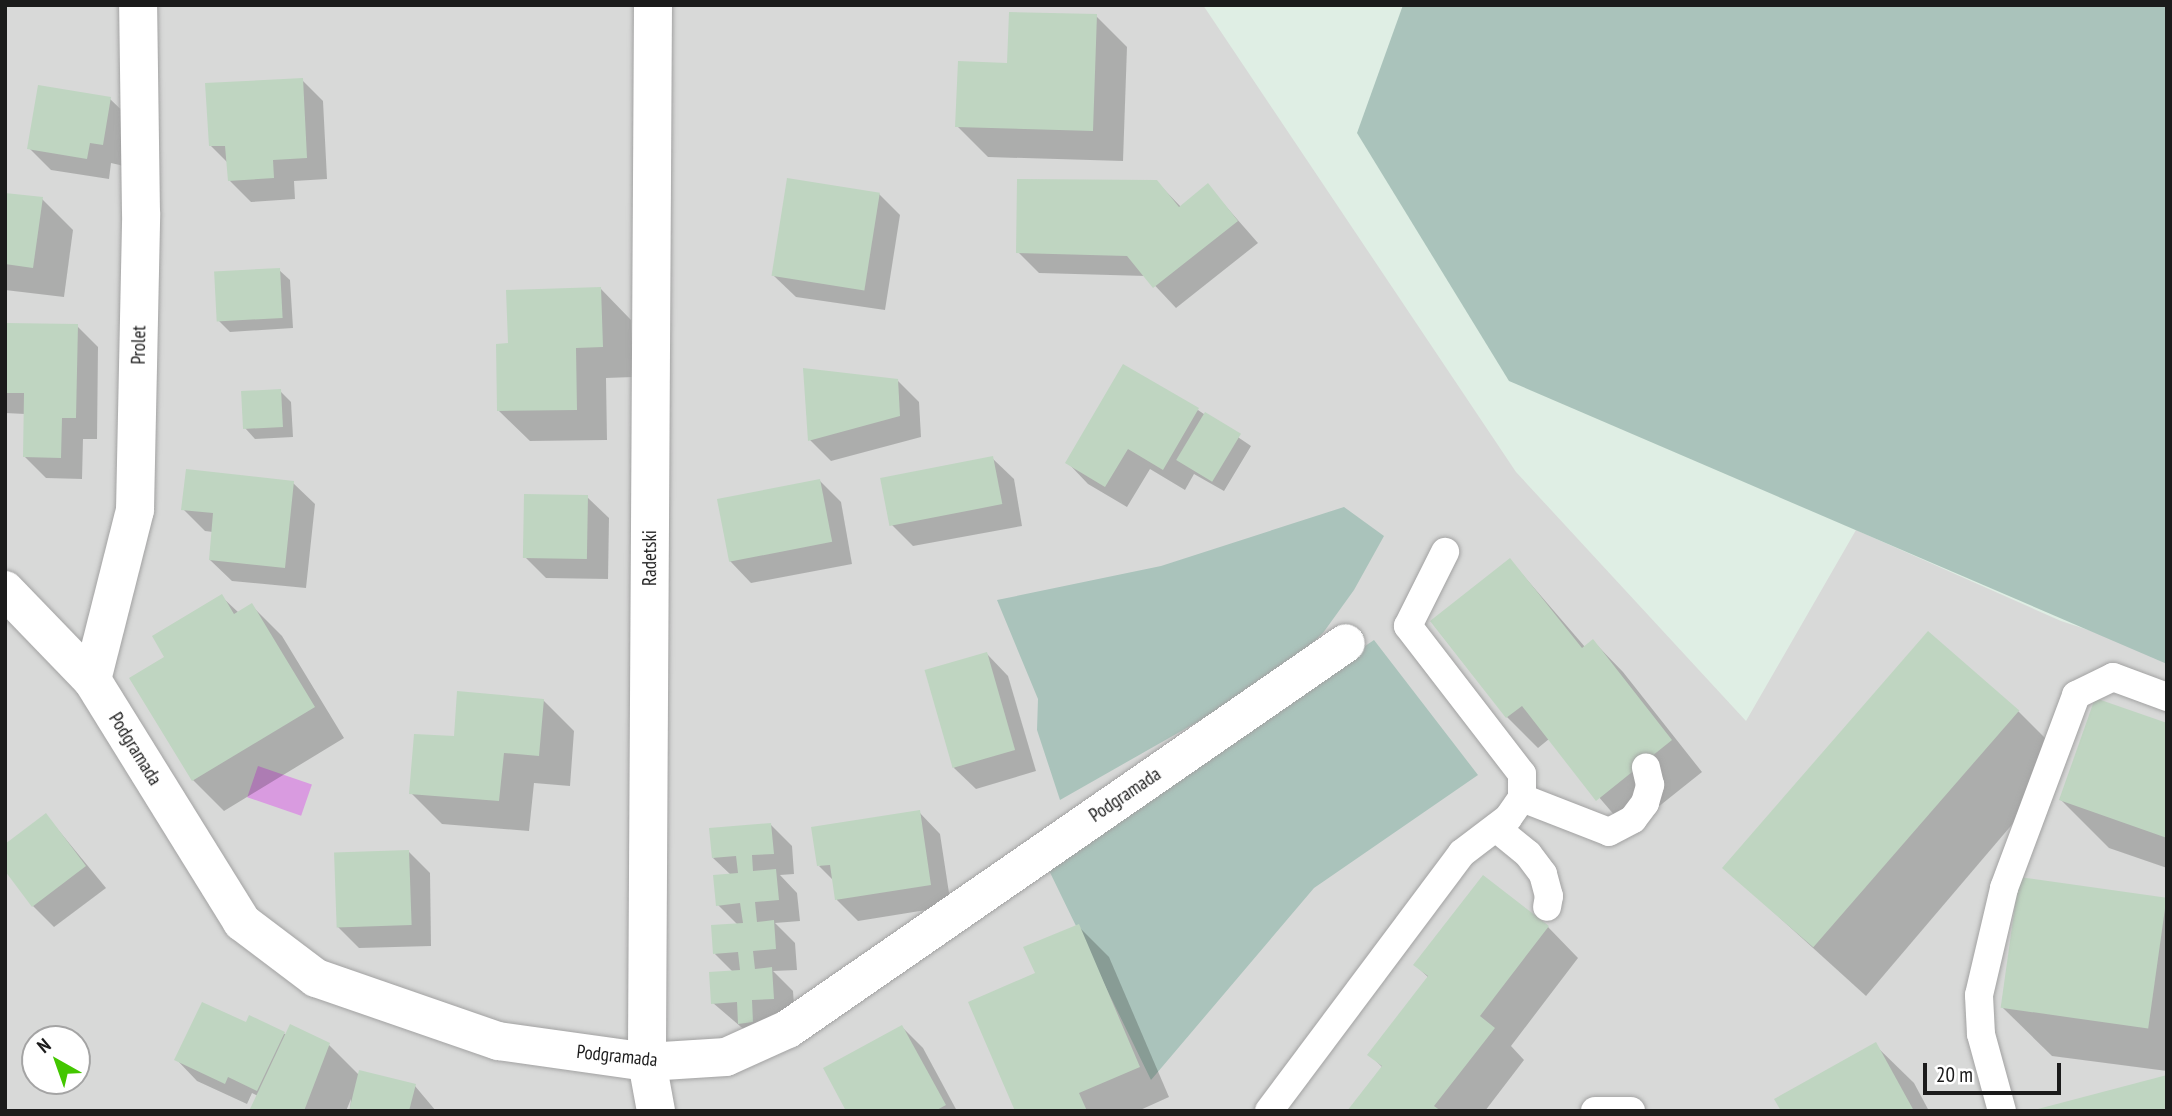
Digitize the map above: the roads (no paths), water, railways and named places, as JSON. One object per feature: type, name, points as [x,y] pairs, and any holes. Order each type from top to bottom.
[{"type":"street","name":"Prolet","points":[[92,680],[135,510],[141,213],[138,5]]},
{"type":"street","name":"Radetski","points":[[653,5],[647,1062],[656,1111]]},
{"type":"street","name":"Podgramada","points":[[5,590],[92,680],[242,922],[316,978],[498,1041],[647,1062],[726,1057],[788,1029],[1346,643]]},
{"type":"lane","points":[[1269,1111],[1462,853],[1496,828],[1522,798],[1522,774],[1409,626],[1445,552]]},
{"type":"lane","points":[[2002,1111],[1981,1034],[1979,995],[2004,888],[2076,695],[2113,677],[2167,697]]},
{"type":"lane","points":[[1522,798],[1609,832],[1633,819],[1645,803],[1650,785],[1646,766]]},
{"type":"lane","points":[[1496,828],[1528,854],[1544,874],[1549,896],[1547,907]]},
{"type":"lane","points":[[1595,1111],[1631,1111]]}]
